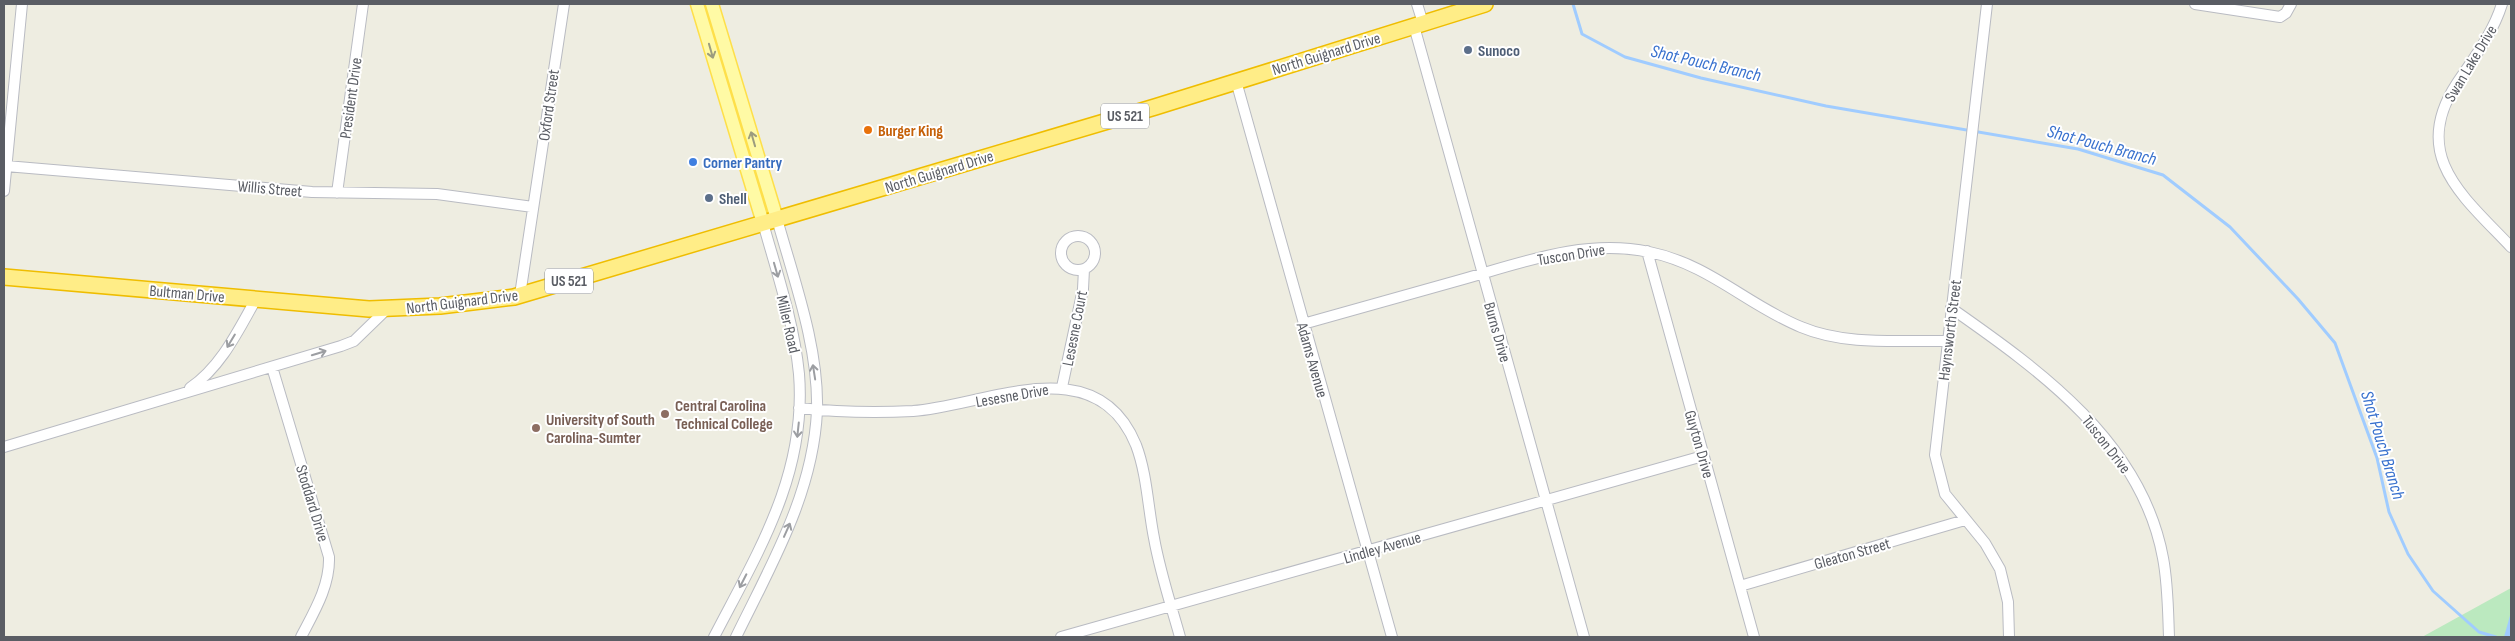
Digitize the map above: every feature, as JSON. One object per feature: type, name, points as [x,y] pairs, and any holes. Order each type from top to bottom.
[{"type":"highway","name":"North Guignard Drive","points":[[369,309],[440,306],[520,295],[1236,82],[1485,4]]},
{"type":"highway","name":"Bultman Drive","points":[[4,277],[369,309]]},
{"type":"main road","name":"Miller Road","points":[[697,4],[770,221]]},
{"type":"main road","name":"Miller Road","points":[[712,4],[770,221]]},
{"type":"street","points":[[4,191],[22,4]]},
{"type":"street","name":"President Drive","points":[[336,193],[363,4]]},
{"type":"street","name":"Oxford Street","points":[[520,295],[564,4]]},
{"type":"street","name":"Burns Drive","points":[[1418,4],[1418,24],[1482,274],[1584,637]]},
{"type":"street","name":"Haynsworth Street","points":[[1987,4],[1935,455],[1945,494],[1985,543],[2000,569],[2008,602],[2009,637]]},
{"type":"street","points":[[2196,4],[2280,17],[2286,13],[2291,4]]},
{"type":"street","name":"Swan Lake Drive","points":[[2502,4],[2491,30],[2446,101],[2440,121],[2438,150],[2448,175],[2458,190],[2511,247]]},
{"type":"street","name":"Adams Avenue","points":[[1236,82],[1392,637]]},
{"type":"street","name":"Willis Street","points":[[6,166],[336,193],[437,194],[533,207]]},
{"type":"street","name":"Miller Road","points":[[714,637],[770,528],[783,497],[792,464],[799,408],[799,375],[770,221]]},
{"type":"street","name":"Miller Road","points":[[736,637],[798,505],[809,467],[817,410],[815,381],[806,322],[770,221]]},
{"type":"street","name":"Tuscon Drive","points":[[1303,324],[1482,274],[1586,248],[1614,247],[1647,251],[1691,266],[1740,291],[1771,313],[1817,333],[1852,339],[1947,341]]},
{"type":"street","name":"Guyton Drive","points":[[1647,251],[1754,637]]},
{"type":"street","name":"Lesesne Court","points":[[1062,387],[1083,289],[1084,268]]},
{"type":"street","points":[[180,394],[199,382],[223,355],[256,299]]},
{"type":"street","name":"Tuscon Drive","points":[[1951,308],[1990,335],[2072,402],[2117,452],[2143,499],[2158,535],[2163,559],[2169,637]]},
{"type":"street","name":"North Guignard Drive","points":[[4,447],[354,341],[387,309]]},
{"type":"street","name":"Stoddard Drive","points":[[272,366],[329,557],[330,571],[326,585],[301,637]]},
{"type":"street","name":"Lesesne Drive","points":[[799,408],[817,410],[913,411],[951,406],[1030,389],[1062,387],[1080,391],[1098,400],[1114,411],[1130,433],[1140,460],[1154,540],[1180,637]]},
{"type":"street","name":"Lindley Avenue","points":[[1061,637],[1703,456]]},
{"type":"street","name":"Gleaton Street","points":[[1740,586],[1965,520]]},
{"type":"green space","points":[[2511,588],[2511,637],[2422,637]]},
{"type":"water","points":[[2511,612],[2511,637],[2504,637]]},
{"type":"waterway","name":"Shot Pouch Branch","points":[[1573,4],[1582,34],[1625,57],[1701,78],[1826,106],[2078,149],[2163,175],[2230,227],[2298,299],[2335,343],[2377,458],[2389,512],[2408,554],[2433,591],[2479,632],[2496,637]]},
{"type":"place","name":"Sunoco","points":[[1468,50]]},
{"type":"place","name":"Burger King","points":[[868,130]]},
{"type":"place","name":"Corner Pantry","points":[[693,162]]},
{"type":"place","name":"Shell","points":[[709,198]]},
{"type":"place","name":"Central Carolina Technical College","points":[[665,414]]},
{"type":"place","name":"University of South Carolina-Sumter","points":[[536,428]]}]
